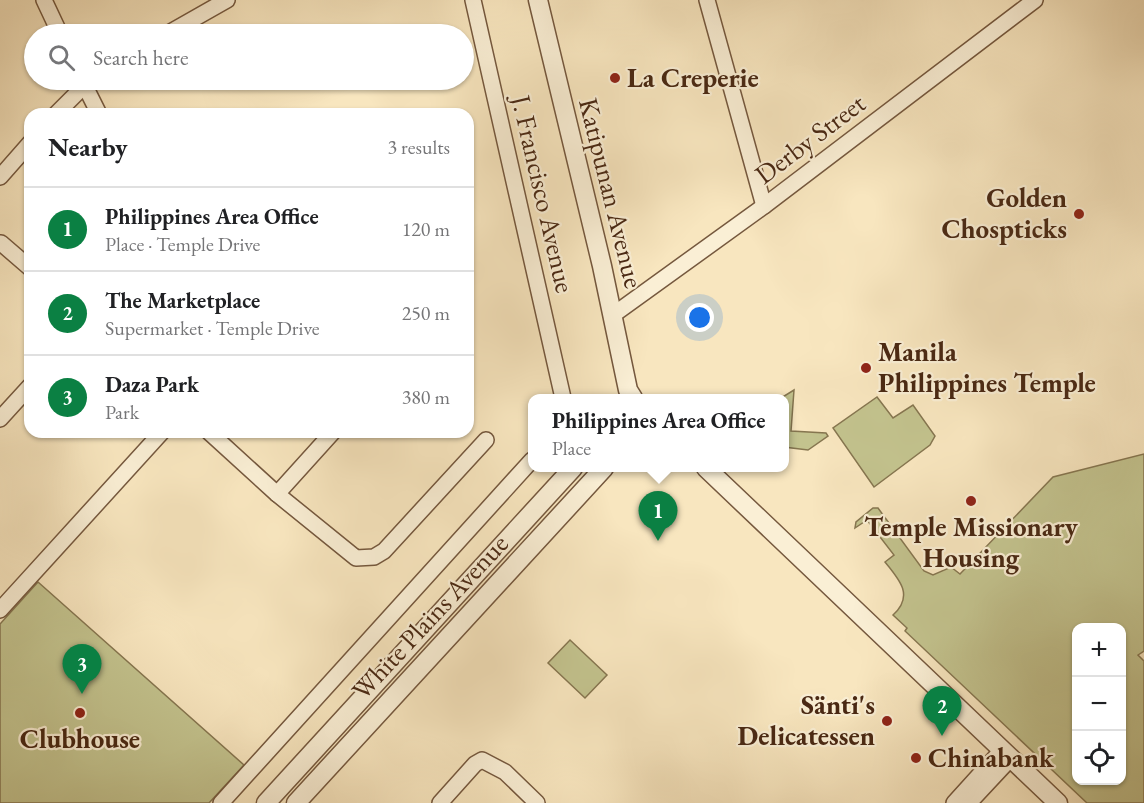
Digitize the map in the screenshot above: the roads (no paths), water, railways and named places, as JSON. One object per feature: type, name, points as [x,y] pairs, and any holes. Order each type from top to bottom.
[{"type":"street","points":[[44,0],[55,24]]},
{"type":"street","points":[[185,24],[227,0]]},
{"type":"street","name":"J. Francisco Avenue","points":[[473,0],[562,394]]},
{"type":"street","name":"Katipunan Avenue","points":[[538,0],[630,394]]},
{"type":"street","points":[[707,0],[764,206]]},
{"type":"street","name":"Derby Street","points":[[613,315],[764,206],[1035,0]]},
{"type":"street","points":[[61,108],[77,90]]},
{"type":"street","points":[[89,90],[96,108]]},
{"type":"street","points":[[0,177],[24,150]]},
{"type":"street","points":[[0,244],[2,243],[24,263]]},
{"type":"street","points":[[0,419],[24,393]]},
{"type":"street","points":[[1,606],[156,438]]},
{"type":"street","points":[[216,438],[277,494],[356,558],[374,557],[384,551],[486,440]]},
{"type":"street","points":[[277,494],[328,438]]},
{"type":"street","points":[[221,803],[528,464]]},
{"type":"street","name":"White Plains Avenue","points":[[266,803],[569,472]]},
{"type":"street","name":"White Plains Avenue","points":[[296,803],[600,472]]},
{"type":"street","points":[[710,472],[1058,803]]},
{"type":"street","points":[[314,750],[330,764]]},
{"type":"street","points":[[954,803],[969,796],[1006,754]]},
{"type":"street","points":[[440,803],[475,764],[482,760],[505,772],[537,803]]},
{"type":"place","name":"La Creperie","points":[[615,78]]},
{"type":"place","name":"Golden Chospticks","points":[[1079,214]]},
{"type":"place","name":"Manila Philippines Temple","points":[[866,368]]},
{"type":"place","name":"Temple Missionary Housing","points":[[971,501]]},
{"type":"place","name":"Philippines Area Office","points":[[658,541]]},
{"type":"place","name":"Daza Park","points":[[82,694]]},
{"type":"place","name":"Clubhouse","points":[[80,713]]},
{"type":"place","name":"Sänti's Delicatessen","points":[[887,721]]},
{"type":"place","name":"The Marketplace","points":[[942,736]]},
{"type":"place","name":"Chinabank","points":[[916,758]]}]
